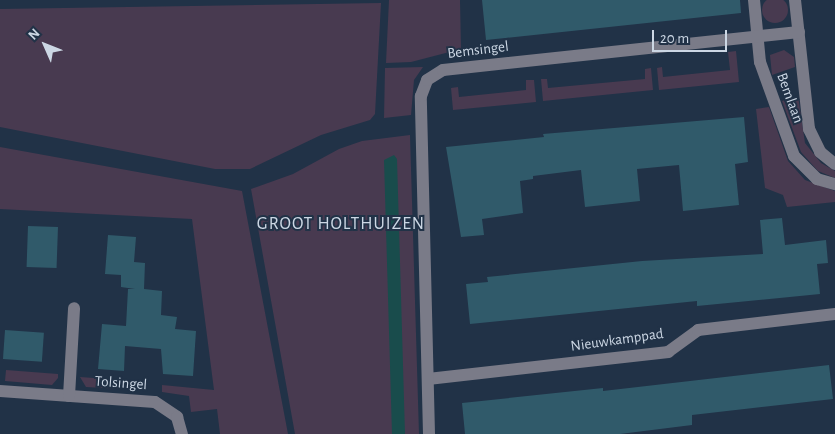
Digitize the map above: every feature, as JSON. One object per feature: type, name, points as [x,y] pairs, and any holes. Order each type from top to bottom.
[{"type":"street","name":"Bemlaan","points":[[754,0],[760,62],[794,156],[817,179],[835,184]]},
{"type":"street","name":"Bemlaan","points":[[795,0],[809,128],[820,152],[835,164]]},
{"type":"street","name":"Bemsingel","points":[[429,434],[421,102],[428,80],[443,70],[757,38],[799,32]]},
{"type":"street","points":[[69,396],[74,308]]},
{"type":"street","name":"Nieuwkamppad","points":[[428,379],[668,352],[698,330],[835,314]]},
{"type":"street","name":"Tolsingel","points":[[0,391],[156,402],[177,417],[182,434]]},
{"type":"shaded area","points":[[775,-3],[784,1],[788,10],[784,19],[775,23],[766,19],[762,10],[766,1]]},
{"type":"shaded area","points":[[389,0],[460,0],[461,49],[411,62],[386,63]]},
{"type":"shaded area","points":[[381,3],[375,114],[370,120],[321,135],[250,169],[215,169],[0,127],[0,9]]},
{"type":"shaded area","points":[[784,50],[794,57],[795,67],[772,75],[770,55]]},
{"type":"shaded area","points":[[736,51],[739,82],[659,90],[657,68],[662,67],[663,77],[730,70],[728,52]]},
{"type":"shaded area","points":[[423,67],[414,80],[411,115],[384,118],[385,68]]},
{"type":"shaded area","points":[[651,68],[653,90],[543,101],[541,79],[547,79],[548,88],[645,79],[645,69]]},
{"type":"shaded area","points":[[526,80],[534,80],[536,102],[453,110],[451,88],[458,87],[459,97],[526,90]]},
{"type":"shaded area","points":[[798,96],[805,143],[821,163],[835,171],[835,178],[818,171],[801,152],[782,101]]},
{"type":"shaded area","points":[[769,107],[788,161],[805,180],[835,191],[835,202],[787,207],[783,195],[765,188],[756,109]]},
{"type":"shaded area","points":[[410,135],[419,434],[295,434],[251,189],[293,174],[339,149],[362,141]]},
{"type":"shaded area","points":[[0,147],[242,191],[288,434],[220,434],[217,409],[191,412],[189,396],[162,392],[162,385],[214,390],[192,219],[0,209]]},
{"type":"shaded area","points":[[394,155],[397,159],[405,434],[392,434],[384,160]]},
{"type":"shaded area","points":[[6,370],[58,374],[58,378],[52,385],[5,381]]},
{"type":"shaded area","points":[[80,377],[122,380],[122,389],[86,387]]},
{"type":"building","points":[[482,0],[740,0],[741,13],[486,40]]},
{"type":"building","points":[[744,117],[748,162],[735,164],[739,205],[683,211],[679,165],[637,169],[640,201],[585,207],[581,170],[533,176],[533,179],[520,181],[523,213],[482,219],[484,235],[461,237],[446,147],[544,137],[543,134]]},
{"type":"building","points":[[782,218],[785,245],[826,240],[828,263],[817,264],[820,294],[697,306],[697,301],[470,324],[466,284],[488,282],[487,277],[642,261],[763,254],[760,220]]},
{"type":"building","points":[[28,226],[58,227],[57,268],[27,267]]},
{"type":"building","points":[[108,235],[136,237],[134,262],[145,263],[144,289],[162,291],[161,315],[177,317],[175,329],[196,331],[193,376],[163,374],[161,349],[125,346],[124,371],[98,369],[102,324],[126,326],[128,289],[135,289],[121,287],[121,275],[105,274]]},
{"type":"building","points":[[5,330],[44,333],[42,362],[3,359]]},
{"type":"building","points":[[829,365],[833,399],[692,415],[692,425],[620,434],[465,434],[462,403],[603,388],[603,391]]},
{"type":"district","name":"GROOT HOLTHUIZEN","points":[[341,224]]}]
